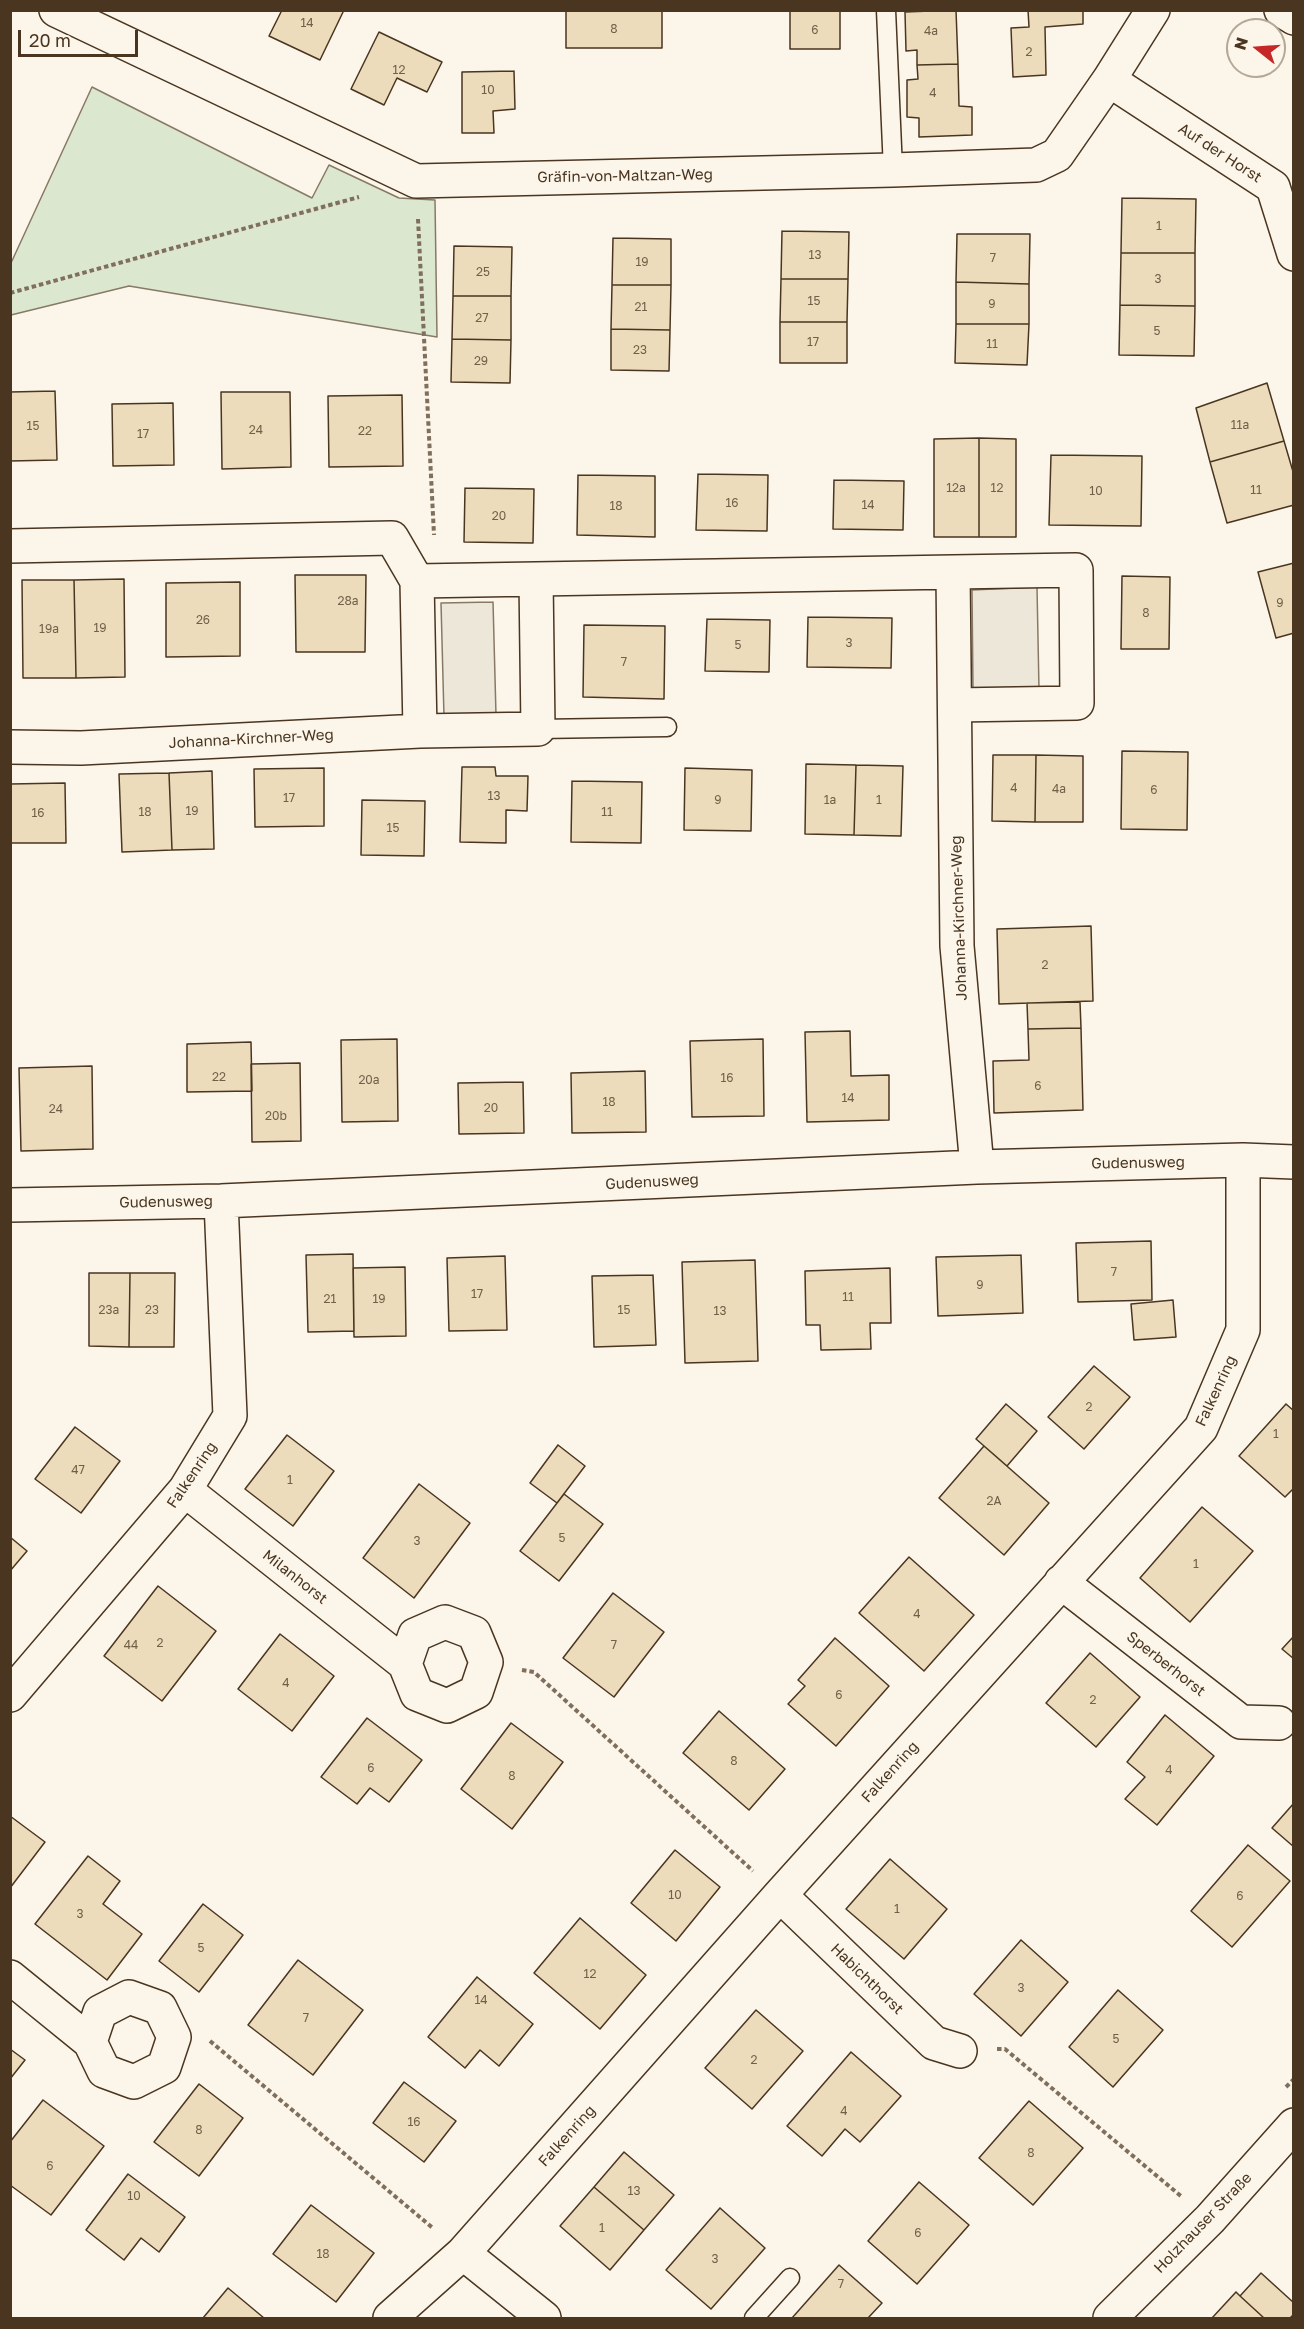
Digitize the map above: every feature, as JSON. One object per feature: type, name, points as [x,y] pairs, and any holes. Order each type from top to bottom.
[{"type":"street","name":"Gräfin-von-Maltzan-Weg","points":[[56,10],[416,181],[1036,165],[1057,155],[1109,80],[1153,10]]},
{"type":"street","points":[[1281,10],[1293,18]]},
{"type":"street","name":"Auf der Horst","points":[[1109,80],[1273,187],[1293,254]]},
{"type":"street","points":[[10,546],[392,538],[427,581],[420,731]]},
{"type":"street","points":[[427,581],[1076,570],[1077,703],[955,705]]},
{"type":"street","name":"Johanna-Kirchner-Weg","points":[[953,572],[957,946],[977,1167]]},
{"type":"street","points":[[536,579],[538,729]]},
{"type":"street","name":"Johanna-Kirchner-Weg","points":[[10,747],[81,748],[420,731],[538,729]]},
{"type":"street","name":"Gudenusweg","points":[[10,1205],[221,1201],[977,1167],[1243,1160],[1293,1162]]},
{"type":"street","name":"Falkenring","points":[[390,2319],[463,2253],[780,1895],[1201,1428],[1243,1330],[1243,1160]]},
{"type":"street","name":"Falkenring","points":[[10,1695],[185,1490],[230,1416],[221,1201]]},
{"type":"street","name":"Milanhorst","points":[[185,1490],[405,1664],[417,1694],[447,1706],[476,1692],[486,1662]]},
{"type":"street","name":"Sperberhorst","points":[[1061,1582],[1241,1722],[1279,1723]]},
{"type":"street","points":[[405,1664],[415,1635],[445,1622],[474,1633],[486,1662]]},
{"type":"street","name":"Habichthorst","points":[[780,1895],[934,2043],[960,2051]]},
{"type":"street","points":[[10,1977],[90,2042],[104,2071],[135,2082],[164,2067],[174,2037],[160,2008],[129,1997],[100,2012],[90,2042]]},
{"type":"street","name":"Holzhauser Straße","points":[[1110,2319],[1210,2219],[1293,2125]]},
{"type":"street","points":[[463,2253],[544,2319]]},
{"type":"lane","points":[[886,10],[893,170]]},
{"type":"lane","points":[[538,729],[667,727]]},
{"type":"lane","points":[[754,2319],[789,2278]]},
{"type":"path","points":[[416,181],[427,581]]},
{"type":"path","points":[[10,293],[360,196]]},
{"type":"path","points":[[486,1662],[534,1672],[780,1895]]},
{"type":"path","points":[[174,2037],[206,2037],[463,2253]]},
{"type":"path","points":[[960,2051],[1005,2049],[1210,2219]]},
{"type":"green space","points":[[92,87],[312,198],[329,165],[399,198],[435,200],[437,337],[129,286],[11,315],[11,263]]},
{"type":"shaded area","points":[[1037,587],[1039,690],[973,690],[972,590]]},
{"type":"shaded area","points":[[493,602],[496,715],[444,717],[441,603]]},
{"type":"building","points":[[282,10],[344,10],[320,60],[269,36]]},
{"type":"building","points":[[566,10],[662,10],[662,48],[566,48]]},
{"type":"building","points":[[790,10],[840,10],[840,49],[790,49]]},
{"type":"building","points":[[956,10],[958,64],[917,65],[917,50],[906,51],[905,12]]},
{"type":"building","points":[[1028,10],[1083,10],[1083,24],[1045,27],[1046,75],[1013,77],[1011,28],[1029,27]]},
{"type":"building","points":[[379,32],[442,62],[427,92],[397,78],[384,105],[351,89]]},
{"type":"building","points":[[958,64],[959,106],[972,107],[972,135],[919,137],[919,118],[907,117],[907,80],[918,79],[917,65]]},
{"type":"building","points":[[514,71],[515,109],[493,111],[494,133],[462,133],[462,72]]},
{"type":"building","points":[[1122,198],[1196,199],[1195,253],[1121,253]]},
{"type":"building","points":[[782,231],[849,232],[848,279],[781,279]]},
{"type":"building","points":[[957,234],[1030,234],[1029,284],[956,282]]},
{"type":"building","points":[[613,238],[671,239],[671,285],[612,285]]},
{"type":"building","points":[[454,246],[512,247],[511,296],[453,296]]},
{"type":"building","points":[[1121,253],[1195,253],[1195,306],[1120,305]]},
{"type":"building","points":[[781,279],[848,279],[847,322],[780,322]]},
{"type":"building","points":[[956,282],[1029,284],[1029,324],[956,324]]},
{"type":"building","points":[[612,285],[671,285],[670,330],[611,329]]},
{"type":"building","points":[[453,296],[511,296],[511,340],[452,339]]},
{"type":"building","points":[[1120,305],[1195,306],[1194,356],[1119,355]]},
{"type":"building","points":[[780,322],[847,322],[847,363],[780,363]]},
{"type":"building","points":[[956,324],[1029,324],[1027,365],[955,363]]},
{"type":"building","points":[[611,329],[670,330],[669,371],[611,370]]},
{"type":"building","points":[[452,339],[511,340],[510,383],[451,382]]},
{"type":"building","points":[[1267,383],[1284,441],[1210,462],[1196,408]]},
{"type":"building","points":[[55,391],[57,460],[10,461],[10,392]]},
{"type":"building","points":[[221,392],[290,392],[291,467],[222,469]]},
{"type":"building","points":[[402,395],[403,466],[329,467],[328,396]]},
{"type":"building","points":[[173,403],[174,465],[113,466],[112,404]]},
{"type":"building","points":[[979,438],[979,537],[934,537],[934,439]]},
{"type":"building","points":[[979,438],[1016,439],[1016,537],[979,537]]},
{"type":"building","points":[[1284,441],[1294,475],[1294,505],[1227,523],[1210,462]]},
{"type":"building","points":[[1051,455],[1142,456],[1141,526],[1049,525]]},
{"type":"building","points":[[698,474],[768,475],[767,531],[696,530]]},
{"type":"building","points":[[578,475],[655,476],[655,537],[577,535]]},
{"type":"building","points":[[834,480],[904,481],[903,530],[833,529]]},
{"type":"building","points":[[465,488],[534,489],[533,543],[464,542]]},
{"type":"building","points":[[1294,563],[1294,633],[1276,638],[1258,572]]},
{"type":"building","points":[[295,575],[366,575],[365,652],[296,652]]},
{"type":"building","points":[[1122,576],[1170,577],[1169,649],[1121,649]]},
{"type":"building","points":[[124,579],[125,677],[76,678],[74,580]]},
{"type":"building","points":[[22,580],[74,580],[76,678],[23,678]]},
{"type":"building","points":[[240,582],[240,656],[166,657],[166,583]]},
{"type":"building","points":[[808,617],[892,618],[891,668],[807,667]]},
{"type":"building","points":[[707,619],[770,620],[769,672],[705,671]]},
{"type":"building","points":[[584,625],[665,626],[664,699],[583,697]]},
{"type":"building","points":[[1122,751],[1188,752],[1187,830],[1121,829]]},
{"type":"building","points":[[993,755],[1036,755],[1035,822],[992,821]]},
{"type":"building","points":[[1036,755],[1083,756],[1083,822],[1035,822]]},
{"type":"building","points":[[806,764],[856,765],[854,835],[805,834]]},
{"type":"building","points":[[856,765],[903,766],[901,836],[854,835]]},
{"type":"building","points":[[462,767],[495,767],[496,776],[528,776],[527,811],[506,810],[506,843],[460,842]]},
{"type":"building","points":[[324,768],[324,826],[255,827],[254,769]]},
{"type":"building","points":[[685,768],[752,770],[751,831],[684,830]]},
{"type":"building","points":[[212,771],[214,849],[172,850],[169,773]]},
{"type":"building","points":[[169,773],[172,850],[122,852],[119,774]]},
{"type":"building","points":[[572,781],[642,782],[641,843],[571,842]]},
{"type":"building","points":[[65,783],[66,843],[10,843],[10,784]]},
{"type":"building","points":[[362,800],[425,801],[424,856],[361,855]]},
{"type":"building","points":[[1091,926],[1093,1001],[999,1004],[997,929]]},
{"type":"building","points":[[1080,1002],[1081,1028],[1028,1029],[1027,1003]]},
{"type":"building","points":[[1081,1028],[1083,1110],[994,1113],[993,1061],[1029,1060],[1028,1029]]},
{"type":"building","points":[[850,1031],[851,1076],[889,1075],[889,1120],[807,1122],[805,1032]]},
{"type":"building","points":[[397,1039],[398,1121],[342,1122],[341,1040]]},
{"type":"building","points":[[763,1039],[764,1116],[692,1117],[690,1041]]},
{"type":"building","points":[[251,1042],[252,1091],[187,1092],[187,1044]]},
{"type":"building","points":[[300,1063],[301,1141],[252,1142],[251,1064]]},
{"type":"building","points":[[92,1066],[93,1149],[21,1151],[19,1068]]},
{"type":"building","points":[[645,1071],[646,1132],[572,1133],[571,1073]]},
{"type":"building","points":[[523,1082],[524,1133],[459,1134],[458,1083]]},
{"type":"building","points":[[1151,1241],[1152,1300],[1078,1302],[1076,1243]]},
{"type":"building","points":[[353,1254],[354,1331],[308,1332],[306,1255]]},
{"type":"building","points":[[1021,1255],[1023,1313],[938,1316],[936,1257]]},
{"type":"building","points":[[505,1256],[507,1330],[449,1331],[447,1258]]},
{"type":"building","points":[[755,1260],[758,1361],[685,1363],[682,1262]]},
{"type":"building","points":[[405,1267],[406,1336],[354,1337],[353,1268]]},
{"type":"building","points":[[890,1268],[891,1323],[870,1323],[871,1349],[821,1350],[820,1325],[806,1325],[805,1271]]},
{"type":"building","points":[[89,1273],[130,1273],[129,1347],[89,1346]]},
{"type":"building","points":[[130,1273],[175,1273],[174,1347],[129,1347]]},
{"type":"building","points":[[653,1275],[656,1345],[594,1347],[592,1276]]},
{"type":"building","points":[[1173,1300],[1176,1337],[1134,1340],[1131,1304]]},
{"type":"building","points":[[1094,1366],[1130,1397],[1084,1449],[1048,1417]]},
{"type":"building","points":[[1006,1404],[1037,1431],[1007,1466],[976,1439]]},
{"type":"building","points":[[1286,1404],[1294,1411],[1294,1488],[1285,1497],[1239,1456]]},
{"type":"building","points":[[75,1427],[120,1461],[81,1513],[35,1479]]},
{"type":"building","points":[[287,1435],[334,1471],[293,1526],[245,1489]]},
{"type":"building","points":[[558,1445],[585,1466],[557,1503],[530,1483]]},
{"type":"building","points":[[984,1446],[1049,1503],[1004,1555],[939,1498]]},
{"type":"building","points":[[419,1484],[470,1523],[414,1598],[363,1558]]},
{"type":"building","points":[[564,1494],[603,1524],[559,1581],[520,1551]]},
{"type":"building","points":[[1202,1507],[1253,1551],[1190,1622],[1140,1578]]},
{"type":"building","points":[[10,1537],[27,1551],[10,1571]]},
{"type":"building","points":[[909,1557],[974,1615],[924,1671],[859,1613]]},
{"type":"building","points":[[158,1586],[216,1631],[162,1701],[104,1656]]},
{"type":"building","points":[[613,1593],[664,1632],[614,1697],[563,1658]]},
{"type":"building","points":[[280,1634],[334,1676],[292,1731],[238,1689]]},
{"type":"building","points":[[1294,1636],[1294,1659],[1282,1649]]},
{"type":"building","points":[[835,1638],[889,1686],[836,1746],[788,1704],[805,1686],[798,1680]]},
{"type":"building","points":[[1090,1653],[1140,1697],[1096,1747],[1046,1703]]},
{"type":"building","points":[[719,1711],[785,1769],[749,1810],[683,1753]]},
{"type":"building","points":[[1165,1715],[1214,1756],[1157,1825],[1125,1799],[1145,1777],[1127,1762]]},
{"type":"building","points":[[367,1718],[422,1760],[389,1802],[370,1788],[357,1804],[321,1777]]},
{"type":"building","points":[[511,1723],[563,1762],[512,1829],[461,1789]]},
{"type":"building","points":[[1294,1803],[1294,1847],[1272,1828]]},
{"type":"building","points":[[10,1816],[45,1842],[10,1888]]},
{"type":"building","points":[[1248,1845],[1290,1881],[1232,1947],[1191,1911]]},
{"type":"building","points":[[675,1850],[720,1887],[676,1941],[631,1903]]},
{"type":"building","points":[[88,1856],[120,1881],[103,1904],[142,1934],[107,1980],[35,1924]]},
{"type":"building","points":[[890,1859],[947,1909],[904,1959],[846,1909]]},
{"type":"building","points":[[203,1904],[243,1935],[199,1992],[159,1961]]},
{"type":"building","points":[[580,1918],[646,1975],[600,2029],[534,1973]]},
{"type":"building","points":[[1021,1940],[1068,1982],[1021,2036],[974,1994]]},
{"type":"building","points":[[298,1960],[363,2010],[313,2075],[248,2025]]},
{"type":"building","points":[[477,1977],[533,2024],[499,2066],[480,2050],[465,2068],[428,2037]]},
{"type":"building","points":[[1118,1990],[1163,2030],[1113,2087],[1069,2047]]},
{"type":"building","points":[[756,2010],[803,2051],[752,2109],[705,2068]]},
{"type":"building","points":[[10,2049],[25,2060],[10,2079]]},
{"type":"building","points":[[851,2052],[901,2096],[860,2142],[845,2129],[822,2156],[787,2126]]},
{"type":"building","points":[[404,2082],[456,2121],[424,2162],[373,2123]]},
{"type":"building","points":[[199,2084],[243,2118],[199,2176],[154,2142]]},
{"type":"building","points":[[43,2100],[104,2146],[51,2215],[10,2185],[10,2142]]},
{"type":"building","points":[[1029,2101],[1083,2148],[1033,2205],[979,2158]]},
{"type":"building","points":[[624,2152],[674,2195],[644,2230],[594,2187]]},
{"type":"building","points":[[128,2174],[185,2217],[159,2252],[141,2238],[124,2260],[86,2230]]},
{"type":"building","points":[[919,2182],[969,2225],[917,2284],[868,2241]]},
{"type":"building","points":[[594,2187],[644,2230],[610,2270],[560,2226]]},
{"type":"building","points":[[311,2205],[374,2253],[336,2302],[273,2254]]},
{"type":"building","points":[[720,2208],[765,2248],[711,2309],[666,2270]]},
{"type":"building","points":[[839,2265],[882,2303],[868,2318],[792,2318]]},
{"type":"building","points":[[1261,2273],[1294,2303],[1294,2314],[1290,2318],[1264,2318],[1240,2296]]},
{"type":"building","points":[[228,2288],[264,2318],[203,2318]]},
{"type":"building","points":[[1236,2292],[1240,2296],[1264,2318],[1212,2318]]}]
